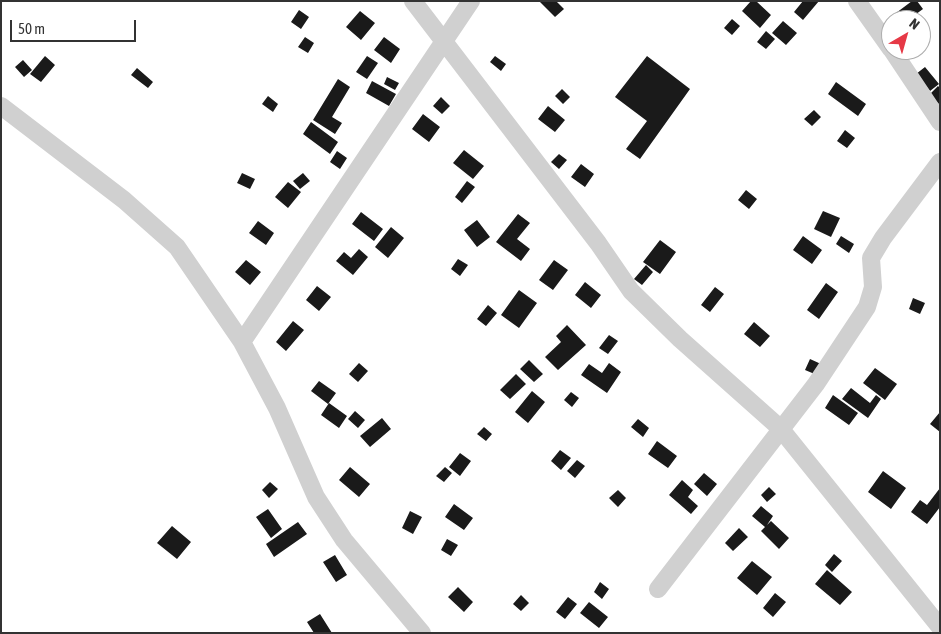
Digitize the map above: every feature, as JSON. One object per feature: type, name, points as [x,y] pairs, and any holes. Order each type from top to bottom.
[{"type":"street","points":[[413,1],[598,244],[631,291],[680,339],[780,428],[940,627]]},
{"type":"street","points":[[242,342],[471,1]]},
{"type":"street","points":[[857,1],[881,35]]},
{"type":"street","points":[[898,60],[940,122]]},
{"type":"street","points":[[1,106],[124,200],[178,247],[242,342],[277,408],[316,497],[344,540],[422,633]]},
{"type":"street","points":[[658,589],[780,428],[816,384],[867,307],[872,287],[871,258],[883,238],[940,162]]},
{"type":"building","points":[[539,1],[556,1],[564,9],[555,17]]},
{"type":"building","points":[[751,1],[756,1],[771,15],[760,28],[742,11]]},
{"type":"building","points":[[803,1],[819,1],[803,20],[794,12]]},
{"type":"building","points":[[912,1],[917,1],[923,9],[922,10],[900,10]]},
{"type":"building","points":[[299,10],[309,17],[301,29],[291,22]]},
{"type":"building","points":[[360,11],[375,23],[361,40],[346,27]]},
{"type":"building","points":[[732,19],[740,26],[732,35],[724,28]]},
{"type":"building","points":[[783,21],[797,33],[786,45],[772,33]]},
{"type":"building","points":[[766,31],[775,39],[766,49],[757,42]]},
{"type":"building","points":[[305,37],[314,43],[308,53],[298,47]]},
{"type":"building","points":[[384,37],[400,49],[391,63],[374,50]]},
{"type":"building","points":[[45,56],[55,65],[41,82],[30,74]]},
{"type":"building","points":[[367,56],[378,63],[367,79],[356,72]]},
{"type":"building","points":[[495,56],[506,64],[501,71],[490,62]]},
{"type":"building","points":[[647,56],[690,89],[640,159],[626,149],[647,121],[615,97]]},
{"type":"building","points":[[23,60],[32,70],[24,77],[15,67]]},
{"type":"building","points":[[925,67],[939,84],[930,91],[916,74]]},
{"type":"building","points":[[137,68],[153,82],[148,88],[131,75]]},
{"type":"building","points":[[387,77],[399,83],[395,90],[384,84]]},
{"type":"building","points":[[338,79],[350,87],[332,117],[342,123],[335,134],[313,120]]},
{"type":"building","points":[[372,81],[396,94],[389,106],[366,93]]},
{"type":"building","points":[[836,82],[866,104],[858,116],[828,94]]},
{"type":"building","points":[[938,86],[940,88],[940,105],[929,95]]},
{"type":"building","points":[[562,89],[570,97],[563,104],[555,96]]},
{"type":"building","points":[[268,96],[278,104],[273,112],[262,104]]},
{"type":"building","points":[[441,97],[450,106],[442,114],[433,106]]},
{"type":"building","points":[[548,106],[565,120],[555,132],[538,119]]},
{"type":"building","points":[[814,110],[821,117],[812,126],[804,119]]},
{"type":"building","points":[[423,114],[440,127],[429,142],[412,129]]},
{"type":"building","points":[[311,122],[338,142],[330,154],[303,134]]},
{"type":"building","points":[[845,130],[855,138],[847,148],[837,141]]},
{"type":"building","points":[[464,150],[484,166],[473,179],[453,163]]},
{"type":"building","points":[[337,151],[347,158],[340,169],[330,162]]},
{"type":"building","points":[[559,154],[567,160],[559,169],[551,162]]},
{"type":"building","points":[[581,164],[594,174],[585,187],[571,177]]},
{"type":"building","points":[[242,173],[255,179],[250,189],[237,183]]},
{"type":"building","points":[[303,173],[310,181],[300,189],[293,181]]},
{"type":"building","points":[[467,181],[475,187],[462,203],[455,197]]},
{"type":"building","points":[[288,182],[301,192],[288,208],[275,197]]},
{"type":"building","points":[[746,190],[757,199],[749,209],[738,200]]},
{"type":"building","points":[[823,211],[840,218],[831,237],[814,229]]},
{"type":"building","points":[[361,212],[383,229],[374,241],[352,224]]},
{"type":"building","points":[[518,214],[530,223],[517,239],[530,249],[521,261],[496,242]]},
{"type":"building","points":[[477,220],[490,237],[477,247],[464,230]]},
{"type":"building","points":[[258,221],[274,233],[266,245],[249,233]]},
{"type":"building","points":[[391,227],[404,238],[388,258],[375,247]]},
{"type":"building","points":[[803,236],[822,250],[812,264],[793,250]]},
{"type":"building","points":[[841,236],[854,244],[849,253],[836,244]]},
{"type":"building","points":[[660,240],[676,252],[660,274],[643,262]]},
{"type":"building","points":[[359,249],[368,257],[353,275],[336,261],[344,252],[351,258]]},
{"type":"building","points":[[458,259],[468,265],[460,276],[451,269]]},
{"type":"building","points":[[246,260],[261,272],[250,285],[235,272]]},
{"type":"building","points":[[554,260],[568,270],[553,290],[539,280]]},
{"type":"building","points":[[646,265],[653,272],[642,285],[634,279]]},
{"type":"building","points":[[585,282],[601,295],[591,308],[575,295]]},
{"type":"building","points":[[826,283],[838,292],[819,319],[807,310]]},
{"type":"building","points":[[317,286],[331,297],[319,311],[306,300]]},
{"type":"building","points":[[715,287],[724,294],[710,312],[701,305]]},
{"type":"building","points":[[519,290],[537,303],[519,328],[501,315]]},
{"type":"building","points":[[913,298],[925,303],[920,314],[909,309]]},
{"type":"building","points":[[488,305],[497,313],[486,326],[477,319]]},
{"type":"building","points":[[293,321],[304,330],[286,351],[276,342]]},
{"type":"building","points":[[754,322],[770,336],[760,347],[744,334]]},
{"type":"building","points":[[567,325],[586,345],[558,370],[545,357],[561,342],[556,336]]},
{"type":"building","points":[[609,335],[618,341],[608,354],[599,348]]},
{"type":"building","points":[[810,359],[821,364],[817,375],[805,370]]},
{"type":"building","points":[[529,360],[543,374],[534,382],[520,369]]},
{"type":"building","points":[[359,363],[368,371],[358,382],[349,374]]},
{"type":"building","points":[[609,363],[621,372],[607,393],[581,375],[589,364],[602,373]]},
{"type":"building","points":[[875,368],[897,384],[885,400],[863,383]]},
{"type":"building","points":[[516,374],[526,384],[510,399],[500,390]]},
{"type":"building","points":[[319,381],[336,393],[328,404],[311,391]]},
{"type":"building","points":[[851,388],[870,403],[876,395],[881,399],[868,418],[842,399]]},
{"type":"building","points":[[532,391],[545,402],[528,423],[515,412]]},
{"type":"building","points":[[571,392],[579,398],[572,407],[564,400]]},
{"type":"building","points":[[833,395],[858,413],[849,425],[825,408]]},
{"type":"building","points":[[329,403],[347,416],[339,428],[321,415]]},
{"type":"building","points":[[355,411],[365,420],[358,428],[348,419]]},
{"type":"building","points":[[940,412],[940,432],[930,424]]},
{"type":"building","points":[[382,418],[391,429],[370,447],[360,436]]},
{"type":"building","points":[[638,419],[649,428],[643,437],[631,427]]},
{"type":"building","points":[[484,427],[492,434],[486,441],[477,434]]},
{"type":"building","points":[[657,441],[677,456],[668,468],[648,454]]},
{"type":"building","points":[[560,450],[571,458],[561,470],[551,461]]},
{"type":"building","points":[[460,453],[471,461],[460,476],[449,467]]},
{"type":"building","points":[[577,460],[585,466],[575,478],[567,471]]},
{"type":"building","points":[[350,467],[370,484],[359,497],[339,480]]},
{"type":"building","points":[[445,467],[452,473],[444,482],[436,476]]},
{"type":"building","points":[[883,471],[906,488],[891,509],[868,492]]},
{"type":"building","points":[[704,473],[717,484],[707,496],[694,484]]},
{"type":"building","points":[[682,480],[693,490],[688,497],[698,506],[691,514],[669,495]]},
{"type":"building","points":[[270,482],[278,489],[269,498],[262,490]]},
{"type":"building","points":[[769,487],[776,494],[767,502],[761,495]]},
{"type":"building","points":[[940,488],[940,507],[927,524],[911,512],[920,500],[927,505]]},
{"type":"building","points":[[618,490],[626,498],[618,507],[609,498]]},
{"type":"building","points":[[454,504],[473,518],[464,530],[445,517]]},
{"type":"building","points":[[761,506],[773,516],[767,525],[771,521],[789,538],[779,549],[761,531],[765,527],[752,516]]},
{"type":"building","points":[[268,509],[282,529],[271,538],[256,517]]},
{"type":"building","points":[[410,511],[422,517],[413,534],[402,528]]},
{"type":"building","points":[[298,522],[307,534],[274,557],[266,544]]},
{"type":"building","points":[[172,526],[191,542],[177,559],[157,543]]},
{"type":"building","points":[[739,528],[748,537],[733,551],[725,543]]},
{"type":"building","points":[[447,539],[458,545],[451,556],[441,550]]},
{"type":"building","points":[[834,554],[842,561],[832,572],[825,565]]},
{"type":"building","points":[[335,555],[347,575],[336,582],[323,562]]},
{"type":"building","points":[[752,561],[772,577],[757,595],[737,578]]},
{"type":"building","points":[[827,570],[852,592],[840,605],[815,584]]},
{"type":"building","points":[[600,582],[609,589],[602,599],[594,592]]},
{"type":"building","points":[[458,587],[473,602],[464,612],[448,597]]},
{"type":"building","points":[[775,593],[786,602],[773,617],[763,608]]},
{"type":"building","points":[[521,595],[529,603],[521,611],[513,604]]},
{"type":"building","points":[[568,597],[577,604],[565,619],[556,612]]},
{"type":"building","points":[[589,602],[608,617],[599,628],[580,613]]},
{"type":"building","points":[[320,614],[332,633],[314,633],[307,622]]}]
